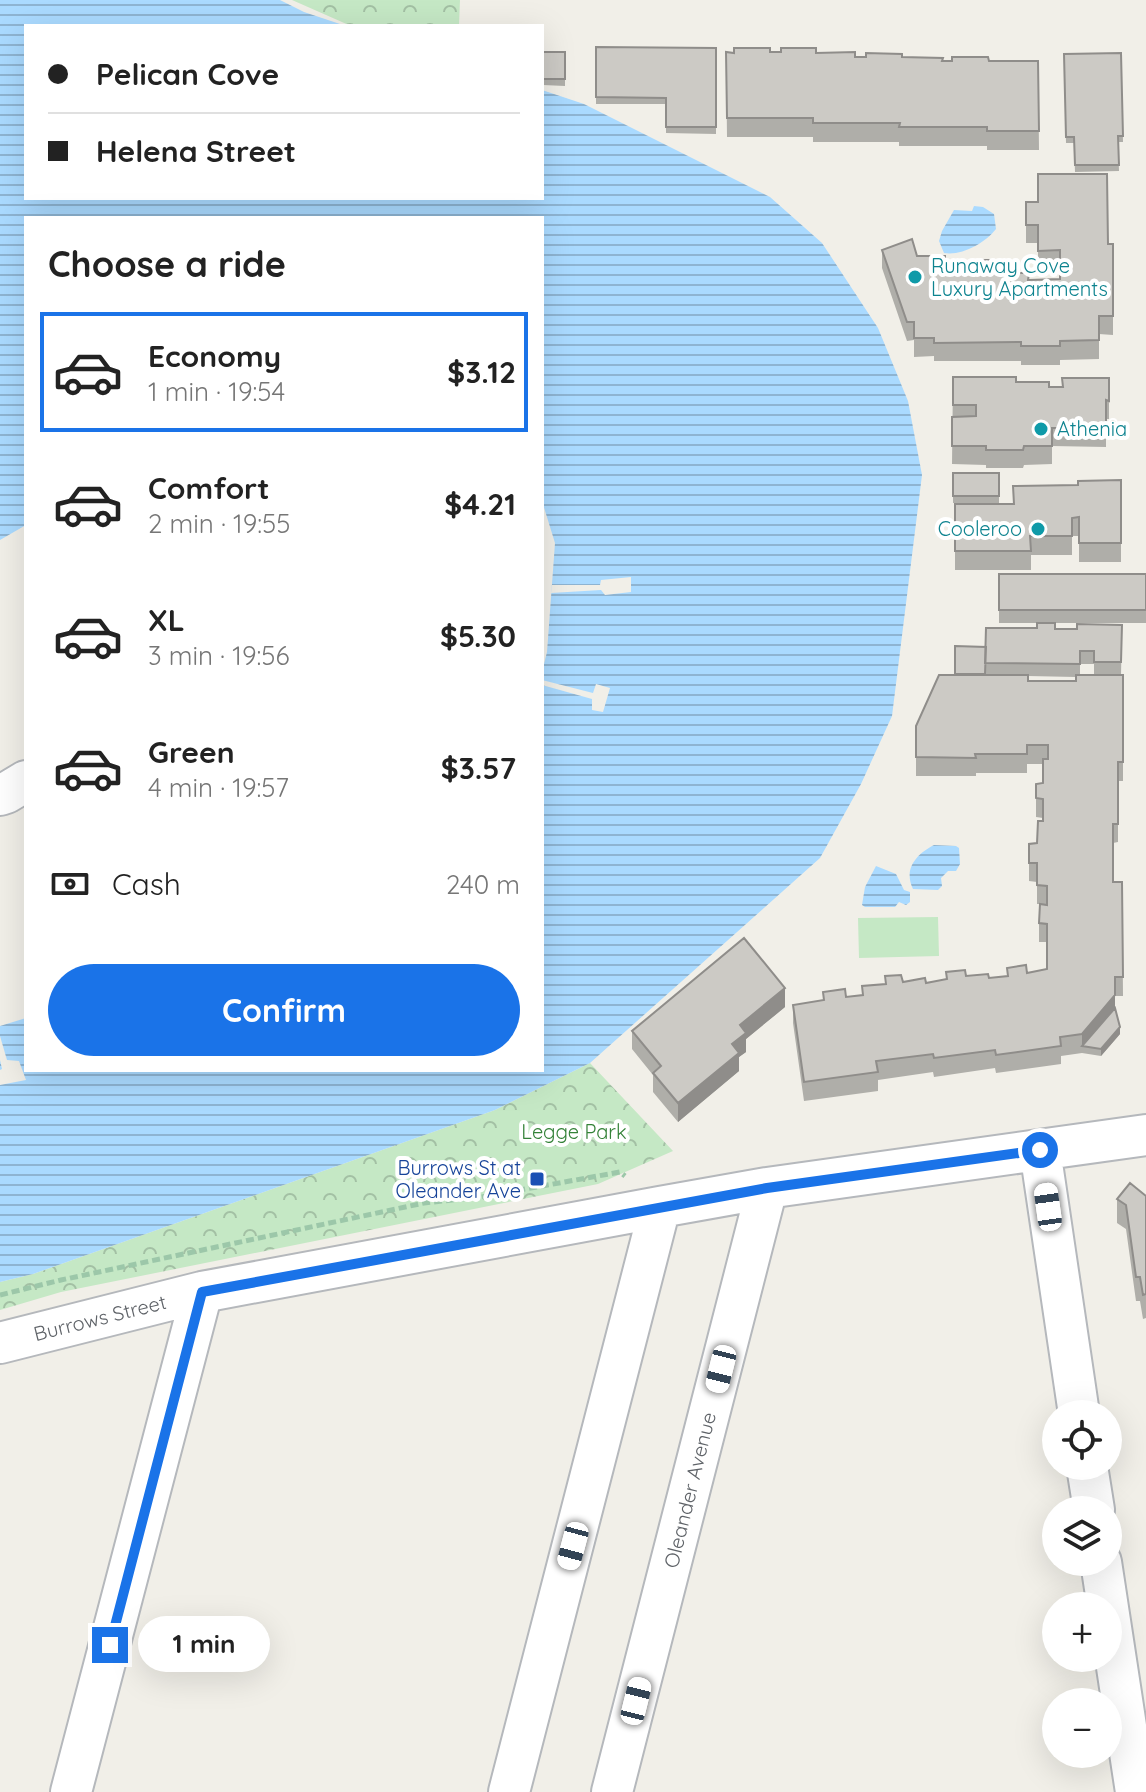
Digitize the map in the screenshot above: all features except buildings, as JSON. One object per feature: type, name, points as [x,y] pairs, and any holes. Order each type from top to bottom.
[{"type":"street","points":[[0,795],[24,782]]},
{"type":"street","name":"Burrows Street","points":[[0,1343],[202,1292],[660,1207],[767,1188],[1146,1135]]},
{"type":"street","points":[[1040,1150],[1077,1400]]},
{"type":"street","name":"Oleander Avenue","points":[[612,1792],[767,1188]]},
{"type":"street","points":[[509,1792],[660,1207]]},
{"type":"street","points":[[71,1792],[202,1292]]},
{"type":"street","points":[[1103,1576],[1136,1792]]},
{"type":"path","points":[[0,1295],[424,1203],[481,1197],[620,1172],[660,1207]]},
{"type":"green space","points":[[292,0],[460,0],[459,24],[346,24]]},
{"type":"green space","points":[[938,917],[939,956],[859,958],[858,918]]},
{"type":"green space","name":"Legge Park","points":[[590,1063],[673,1151],[598,1184],[61,1292],[0,1310],[0,1282],[33,1274],[495,1110]]},
{"type":"water","points":[[0,0],[280,0],[340,24],[24,24],[24,200],[544,200],[544,91],[584,104],[770,197],[822,243],[878,328],[908,401],[922,475],[892,716],[861,784],[820,858],[590,1063],[495,1110],[33,1274],[0,1282],[0,1026],[24,1019],[24,1072],[544,1072],[544,664],[555,543],[544,507],[544,216],[24,216],[24,526],[0,540]]},
{"type":"water","points":[[974,206],[983,207],[994,214],[996,229],[973,247],[944,253],[939,241],[954,210],[972,211]]},
{"type":"water","points":[[934,845],[959,848],[960,864],[956,871],[948,871],[941,878],[942,886],[938,890],[913,889],[910,875],[913,862]]},
{"type":"water","points":[[876,866],[896,874],[904,890],[910,892],[910,902],[906,905],[899,902],[895,907],[862,905],[865,887]]},
{"type":"pier","points":[[631,577],[631,592],[605,595],[601,590],[551,593],[552,585],[600,585],[601,580]]},
{"type":"pier","points":[[544,681],[593,693],[596,684],[610,688],[603,712],[592,710],[592,699],[544,686]]},
{"type":"pier","points":[[0,1036],[7,1060],[19,1061],[26,1080],[0,1085]]},
{"type":"place","name":"Runaway Cove Luxury Apartments","points":[[915,277]]},
{"type":"place","name":"Athenia","points":[[1041,429]]},
{"type":"place","name":"Cooleroo","points":[[1038,529]]},
{"type":"place","name":"Burrows St at Oleander Ave","points":[[537,1179]]},
{"type":"route","points":[[110,1645],[202,1292],[767,1188],[1040,1150]]}]
